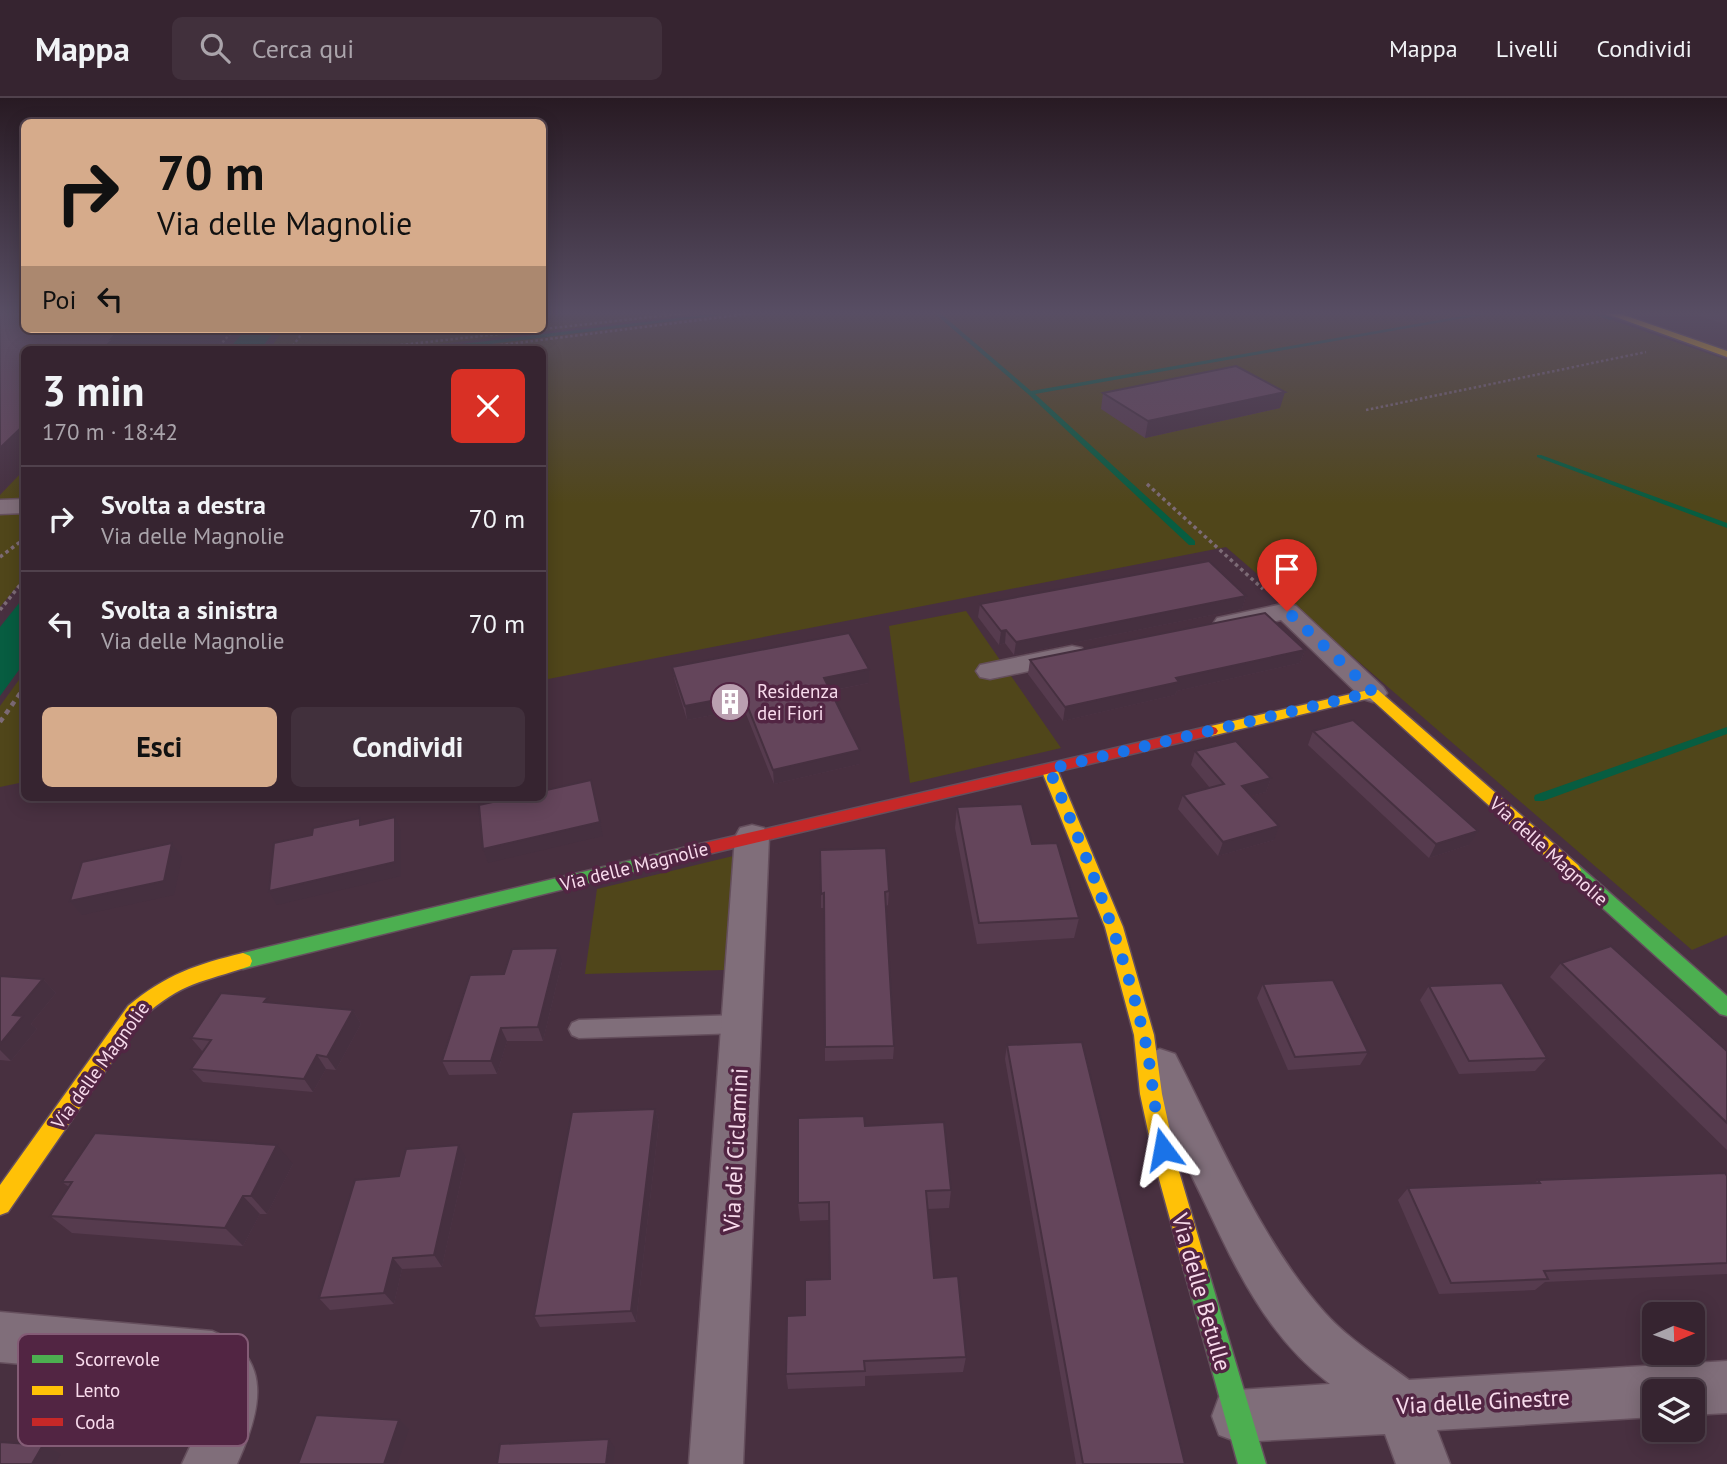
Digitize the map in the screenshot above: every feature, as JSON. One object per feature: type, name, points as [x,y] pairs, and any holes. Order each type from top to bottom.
[{"type":"street","points":[[0,507],[21,506]]},
{"type":"street","points":[[1206,628],[1287,611]]},
{"type":"street","name":"Via delle Magnolie","points":[[1287,611],[1373,692],[1721,994]]},
{"type":"street","points":[[990,671],[1098,649]]},
{"type":"street","name":"Via delle Magnolie","points":[[0,1204],[135,1012],[160,989],[176,980],[202,971],[752,837],[1373,692]]},
{"type":"street","name":"Via delle Betulle","points":[[1049,769],[1108,911],[1144,1035],[1158,1130],[1245,1440]]},
{"type":"street","name":"Via dei Ciclamini","points":[[716,1464],[752,837]]},
{"type":"street","name":"Via delle Betulle","points":[[1144,1035],[1253,1253],[1277,1293],[1309,1333],[1342,1362],[1401,1406]]},
{"type":"street","points":[[0,1336],[18,1338]]},
{"type":"street","name":"Via delle Ginestre","points":[[1245,1440],[1401,1406],[1727,1387]]},
{"type":"street","points":[[1401,1406],[1423,1464]]},
{"type":"street","points":[[209,1464],[217,1446]]},
{"type":"lane","points":[[579,1029],[742,1024]]},
{"type":"path","points":[[1366,411],[1533,376]]},
{"type":"path","points":[[1147,484],[1287,611]]},
{"type":"path","points":[[0,557],[21,541]]},
{"type":"path","points":[[0,610],[21,584]]},
{"type":"path","points":[[0,722],[21,692]]},
{"type":"shaded area","points":[[546,376],[1727,376],[1727,935],[1692,950],[1226,547],[546,679]]},
{"type":"shaded area","points":[[21,473],[21,582],[0,607],[0,495]]},
{"type":"shaded area","points":[[21,601],[21,667],[0,696],[0,627]]},
{"type":"shaded area","points":[[966,611],[1061,748],[910,783],[889,626]]},
{"type":"shaded area","points":[[21,677],[21,783],[0,787],[0,706]]},
{"type":"shaded area","points":[[733,856],[724,970],[585,974],[597,889]]},
{"type":"building","points":[[0,376],[21,376],[21,428],[0,448]]},
{"type":"building","points":[[1188,376],[1254,376],[1285,392],[1148,421],[1103,393]]},
{"type":"building","points":[[1209,561],[1246,596],[1016,642],[1006,630],[1001,631],[980,604]]},
{"type":"building","points":[[1265,613],[1305,650],[1176,678],[1179,682],[1065,707],[1030,660]]},
{"type":"building","points":[[849,633],[869,669],[824,678],[860,750],[773,770],[743,695],[685,706],[672,667]]},
{"type":"building","points":[[1353,720],[1478,831],[1436,844],[1313,731]]},
{"type":"building","points":[[1236,741],[1271,778],[1242,786],[1279,826],[1223,842],[1183,795],[1224,784],[1195,751]]},
{"type":"building","points":[[591,780],[600,822],[483,849],[479,805],[497,801],[546,801],[546,790]]},
{"type":"building","points":[[1022,804],[1032,844],[1057,843],[1079,918],[979,923],[957,807]]},
{"type":"building","points":[[395,817],[395,862],[269,891],[274,843],[312,835],[313,828],[360,818],[360,825]]},
{"type":"building","points":[[172,843],[164,881],[70,901],[82,862]]},
{"type":"building","points":[[886,848],[889,891],[885,892],[894,1046],[825,1047],[824,893],[821,894],[820,850]]},
{"type":"building","points":[[1611,946],[1727,1051],[1727,1123],[1561,963]]},
{"type":"building","points":[[558,948],[538,1027],[501,1028],[491,1061],[442,1061],[470,975],[504,974],[512,949]]},
{"type":"building","points":[[0,976],[43,979],[13,1015],[23,1016],[0,1044]]},
{"type":"building","points":[[1333,980],[1368,1052],[1295,1057],[1263,984]]},
{"type":"building","points":[[1502,983],[1547,1058],[1469,1061],[1429,986]]},
{"type":"building","points":[[221,993],[268,997],[264,1002],[353,1010],[327,1057],[317,1055],[304,1079],[191,1069],[211,1040],[191,1038]]},
{"type":"building","points":[[1082,1042],[1185,1464],[1083,1464],[1007,1045]]},
{"type":"building","points":[[655,1109],[631,1311],[534,1316],[572,1112]]},
{"type":"building","points":[[864,1116],[865,1126],[944,1122],[951,1190],[926,1191],[934,1278],[958,1276],[966,1357],[864,1361],[865,1371],[786,1374],[787,1316],[805,1315],[805,1280],[830,1279],[829,1202],[798,1203],[798,1118]]},
{"type":"building","points":[[95,1133],[277,1145],[251,1196],[243,1196],[225,1228],[50,1216],[72,1182],[62,1182]]},
{"type":"building","points":[[459,1145],[434,1255],[393,1258],[384,1293],[319,1298],[355,1180],[399,1176],[406,1149]]},
{"type":"building","points":[[1725,1173],[1727,1263],[1544,1271],[1548,1279],[1451,1283],[1408,1188],[1540,1183],[1538,1180]]},
{"type":"building","points":[[316,1415],[399,1420],[384,1464],[298,1464]]},
{"type":"building","points":[[609,1439],[606,1464],[497,1464],[500,1444]]},
{"type":"building","points":[[0,1442],[18,1443],[18,1446],[42,1446],[32,1464],[0,1464]]},
{"type":"waterway","points":[[1010,376],[1030,393]]},
{"type":"waterway","points":[[1030,393],[1129,376]]},
{"type":"waterway","points":[[1030,393],[1192,543]]},
{"type":"waterway","points":[[1539,456],[1727,526]]},
{"type":"waterway","points":[[1539,798],[1727,730]]},
{"type":"traffic: fast","points":[[243,961],[687,853]]},
{"type":"traffic: fast","points":[[1572,870],[1727,1008]]},
{"type":"traffic: fast","points":[[1196,1270],[1252,1464]]},
{"type":"traffic: slow","points":[[1211,731],[1373,693],[1572,870]]},
{"type":"traffic: slow","points":[[1049,769],[1114,927],[1144,1035],[1151,1094],[1167,1168],[1196,1270]]},
{"type":"traffic: slow","points":[[0,1204],[135,1012],[173,983],[243,961]]},
{"type":"traffic: jam","points":[[687,853],[1211,731]]},
{"type":"place","name":"Residenza dei Fiori","points":[[730,702]]},
{"type":"route","points":[[1163,1149],[1144,1035],[1114,928],[1096,878],[1049,769],[1373,692],[1287,611]]}]
